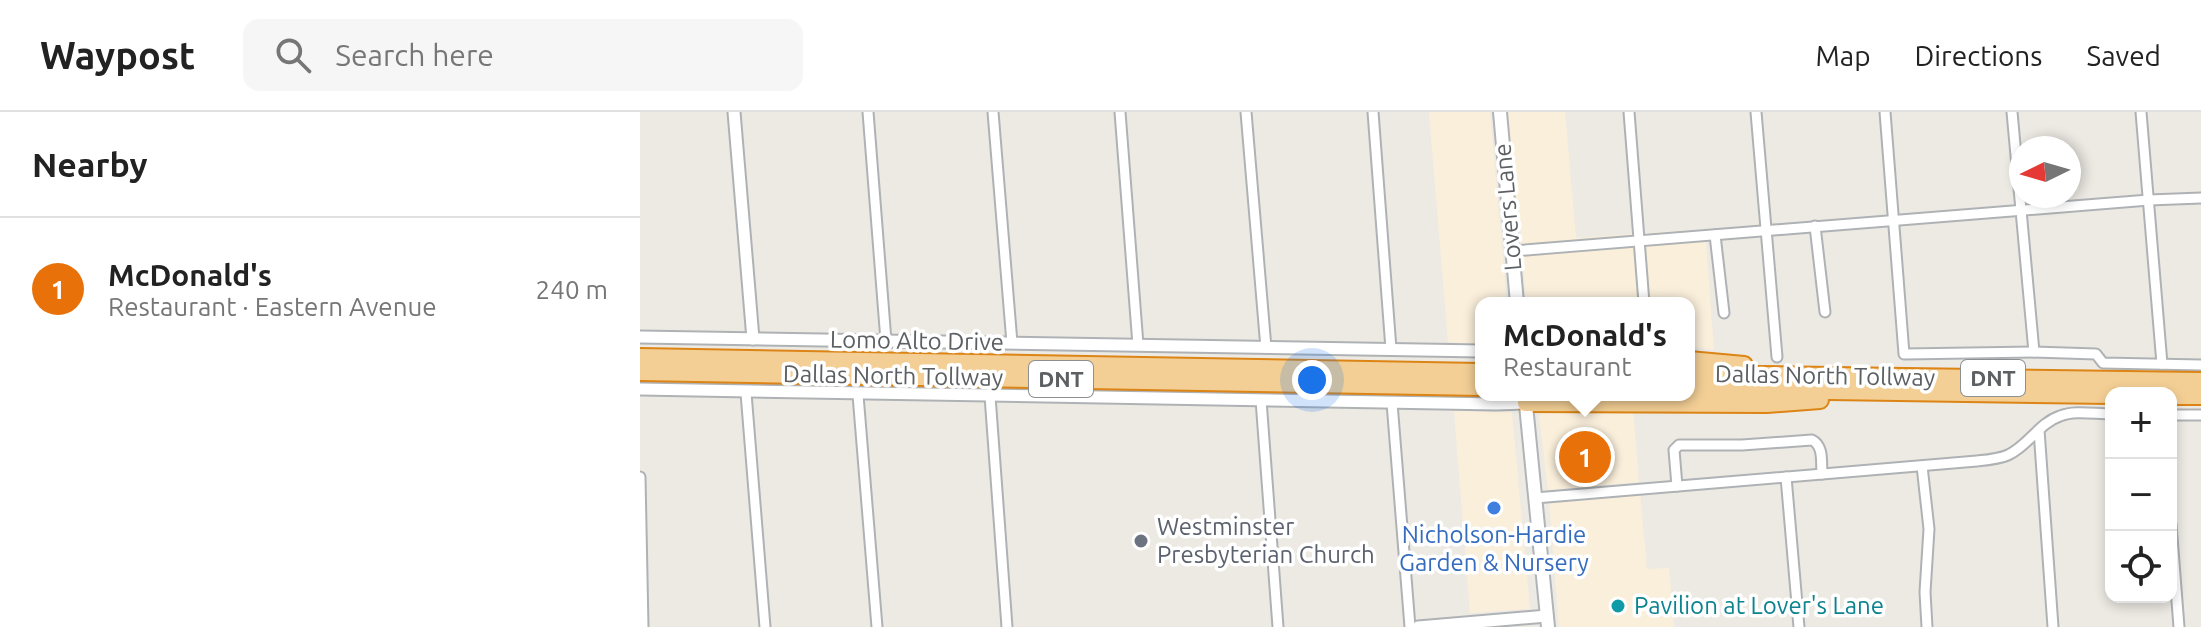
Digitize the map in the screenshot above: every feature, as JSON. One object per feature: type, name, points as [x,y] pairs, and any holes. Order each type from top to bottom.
[{"type":"highway","name":"Dallas North Tollway","points":[[640,357],[1475,372]]},
{"type":"highway","points":[[1695,361],[1750,366],[1785,375]]},
{"type":"highway","name":"Dallas North Tollway","points":[[640,372],[1475,387]]},
{"type":"highway","name":"Dallas North Tollway","points":[[1695,374],[2201,381]]},
{"type":"highway","name":"Dallas North Tollway","points":[[1695,389],[2105,395]]},
{"type":"highway","points":[[1622,401],[1767,404],[1820,400],[1856,392]]},
{"type":"highway","points":[[2177,396],[2201,396]]},
{"type":"main road","name":"Lovers Lane","points":[[1500,112],[1517,297]]},
{"type":"main road","points":[[1526,401],[1547,622]]},
{"type":"street","points":[[734,112],[753,339]]},
{"type":"street","points":[[868,112],[886,341]]},
{"type":"street","points":[[993,112],[1012,343]]},
{"type":"street","points":[[1120,112],[1138,345]]},
{"type":"street","points":[[1246,112],[1266,348]]},
{"type":"street","points":[[1373,112],[1391,349]]},
{"type":"street","points":[[1629,112],[1644,297]]},
{"type":"street","points":[[1756,112],[1777,357]]},
{"type":"street","points":[[1885,112],[1904,354],[2096,354],[2103,363],[2201,365]]},
{"type":"street","points":[[2012,112],[2034,352]]},
{"type":"street","points":[[2141,112],[2162,364]]},
{"type":"street","points":[[1513,251],[2201,198]]},
{"type":"street","points":[[1815,226],[1825,312]]},
{"type":"street","points":[[1715,235],[1724,313]]},
{"type":"street","name":"Lomo Alto Drive","points":[[640,337],[1475,351]]},
{"type":"street","points":[[640,389],[1392,403],[1496,404],[1514,401]]},
{"type":"street","points":[[746,393],[765,627]]},
{"type":"street","points":[[858,395],[877,627]]},
{"type":"street","points":[[990,396],[1007,627]]},
{"type":"street","points":[[1261,400],[1278,627]]},
{"type":"street","points":[[1392,403],[1410,627]]},
{"type":"street","points":[[1535,498],[1977,461],[2007,455],[2061,415],[2105,414]]},
{"type":"street","points":[[2177,415],[2201,415]]},
{"type":"street","points":[[2039,430],[2053,627]]},
{"type":"street","points":[[1677,486],[1674,450],[1679,445],[1812,440],[1821,449],[1822,474]]},
{"type":"street","points":[[1922,466],[1929,529],[1925,592],[1927,627]]},
{"type":"street","points":[[640,477],[643,627]]},
{"type":"street","points":[[1786,477],[1799,627]]},
{"type":"street","points":[[2172,531],[2179,627]]},
{"type":"street","points":[[1418,627],[1547,622]]},
{"type":"shaded area","points":[[1429,112],[1490,112],[1506,297],[1475,297],[1475,344],[1448,342]]},
{"type":"shaded area","points":[[1505,112],[1565,112],[1576,238],[1705,229],[1714,350],[1695,347],[1695,297],[1526,297],[1519,208],[1512,201]]},
{"type":"shaded area","points":[[1633,409],[1639,482],[1548,490],[1539,416],[1542,411]]},
{"type":"shaded area","points":[[1454,411],[1512,412],[1530,609],[1470,613]]},
{"type":"shaded area","points":[[1640,493],[1647,569],[1669,568],[1674,627],[1559,627],[1549,499]]},
{"type":"place","name":"McDonald's","points":[[1585,457]]},
{"type":"place","name":"Nicholson-Hardie Garden & Nursery","points":[[1494,508]]},
{"type":"place","name":"Westminster Presbyterian Church","points":[[1141,541]]},
{"type":"place","name":"Pavilion at Lover's Lane","points":[[1618,606]]}]
